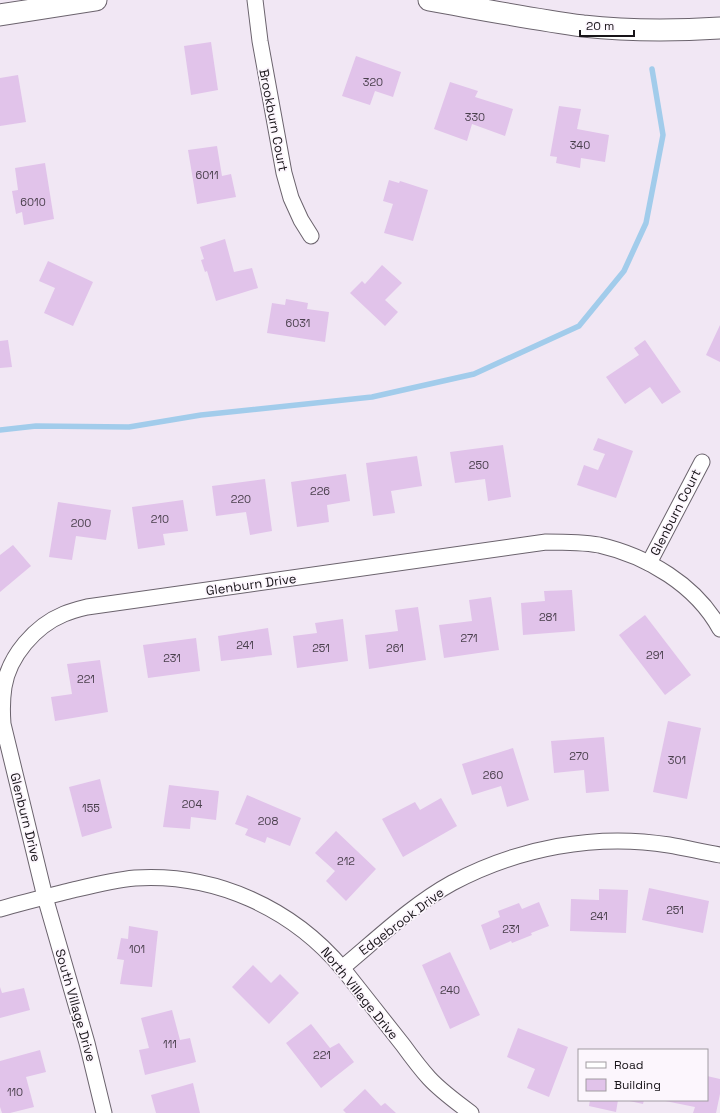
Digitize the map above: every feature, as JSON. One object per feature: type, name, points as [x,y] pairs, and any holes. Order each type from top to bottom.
[{"type":"main road","points":[[0,15],[96,0]]},
{"type":"main road","points":[[429,0],[583,26],[634,30],[688,30],[720,28]]},
{"type":"street","name":"Brookburn Court","points":[[255,0],[260,41],[284,174],[291,198],[301,220],[311,236]]},
{"type":"street","name":"Glenburn Court","points":[[649,563],[702,462]]},
{"type":"street","name":"Glenburn Drive","points":[[45,897],[3,724],[2,705],[4,686],[10,668],[19,651],[31,637],[46,624],[63,615],[95,606],[546,542],[572,542],[598,545],[626,553],[664,571],[684,586],[702,604],[720,629]]},
{"type":"street","name":"Edgebrook Drive","points":[[342,968],[414,909],[452,884],[493,864],[525,853],[566,844],[621,841],[669,845],[720,855]]},
{"type":"street","name":"North Village Drive","points":[[0,909],[106,882],[135,878],[165,878],[194,881],[216,886],[256,901],[290,920],[320,944],[342,968],[429,1078],[450,1098],[471,1113]]},
{"type":"street","name":"South Village Drive","points":[[45,897],[87,1043],[104,1113]]},
{"type":"building","points":[[211,42],[218,90],[191,95],[184,46]]},
{"type":"building","points":[[356,56],[401,72],[393,97],[375,91],[370,105],[342,96]]},
{"type":"building","points":[[18,75],[26,122],[0,126],[0,78]]},
{"type":"building","points":[[450,82],[478,91],[475,97],[513,109],[505,136],[472,124],[467,141],[434,129]]},
{"type":"building","points":[[559,106],[581,109],[577,129],[609,135],[605,162],[581,158],[580,168],[556,163],[557,157],[550,156]]},
{"type":"building","points":[[217,146],[222,176],[231,174],[236,197],[197,204],[188,150]]},
{"type":"building","points":[[45,163],[54,219],[24,225],[22,212],[16,214],[12,191],[18,190],[15,168]]},
{"type":"building","points":[[389,180],[399,183],[400,181],[428,190],[413,241],[384,233],[393,204],[383,201]]},
{"type":"building","points":[[225,239],[234,272],[252,268],[258,288],[216,301],[207,271],[205,272],[201,260],[204,259],[200,247]]},
{"type":"building","points":[[48,261],[93,282],[73,326],[44,313],[55,288],[39,281]]},
{"type":"building","points":[[382,265],[402,283],[385,300],[398,312],[385,326],[350,293],[362,281],[365,284]]},
{"type":"building","points":[[286,299],[308,303],[307,309],[329,312],[325,342],[267,333],[272,303],[285,305]]},
{"type":"building","points":[[720,325],[720,362],[706,355]]},
{"type":"building","points":[[8,340],[12,367],[0,368],[0,341]]},
{"type":"building","points":[[645,340],[681,392],[662,404],[650,387],[625,404],[606,377],[639,355],[634,348]]},
{"type":"building","points":[[598,438],[633,451],[616,498],[577,485],[584,465],[598,470],[605,454],[593,450]]},
{"type":"building","points":[[503,445],[511,497],[488,501],[485,479],[455,483],[450,452]]},
{"type":"building","points":[[417,456],[422,486],[391,491],[395,513],[373,516],[366,463]]},
{"type":"building","points":[[346,474],[350,501],[327,505],[329,522],[297,527],[291,482]]},
{"type":"building","points":[[265,479],[272,531],[250,535],[246,512],[216,516],[212,486]]},
{"type":"building","points":[[183,500],[188,531],[163,534],[165,545],[138,549],[132,507]]},
{"type":"building","points":[[58,502],[111,510],[106,540],[76,536],[72,560],[49,557]]},
{"type":"building","points":[[13,545],[31,566],[0,592],[0,555]]},
{"type":"building","points":[[572,590],[575,631],[523,635],[521,603],[545,601],[544,591]]},
{"type":"building","points":[[491,597],[499,650],[444,658],[439,625],[472,621],[469,600]]},
{"type":"building","points":[[418,607],[426,660],[369,669],[365,635],[398,631],[395,610]]},
{"type":"building","points":[[645,615],[691,675],[665,695],[619,635]]},
{"type":"building","points":[[343,619],[348,661],[297,668],[293,636],[317,633],[315,623]]},
{"type":"building","points":[[268,628],[272,655],[221,661],[218,636]]},
{"type":"building","points":[[196,638],[200,671],[148,678],[143,645]]},
{"type":"building","points":[[100,660],[108,712],[55,721],[51,697],[72,694],[67,664]]},
{"type":"building","points":[[668,721],[701,728],[687,799],[653,792]]},
{"type":"building","points":[[604,737],[609,791],[586,793],[584,770],[554,773],[551,741]]},
{"type":"building","points":[[513,748],[529,800],[507,807],[501,786],[472,795],[462,764]]},
{"type":"building","points":[[100,779],[112,828],[82,837],[69,787]]},
{"type":"building","points":[[169,785],[219,791],[216,820],[191,817],[190,829],[163,827]]},
{"type":"building","points":[[247,795],[301,818],[290,846],[267,837],[265,843],[245,835],[248,829],[235,824]]},
{"type":"building","points":[[441,798],[457,826],[403,857],[382,819],[415,802],[420,810]]},
{"type":"building","points":[[336,831],[376,869],[346,901],[326,881],[335,871],[315,853]]},
{"type":"building","points":[[649,888],[709,901],[703,933],[642,920]]},
{"type":"building","points":[[599,889],[628,890],[626,933],[570,931],[571,899],[599,900]]},
{"type":"building","points":[[539,902],[549,926],[531,933],[532,935],[512,943],[511,941],[490,950],[481,925],[500,917],[498,911],[519,903],[522,909]]},
{"type":"building","points":[[129,926],[158,931],[152,987],[120,984],[124,960],[117,959],[121,938],[128,939]]},
{"type":"building","points":[[450,952],[480,1015],[450,1029],[422,965]]},
{"type":"building","points":[[253,965],[271,983],[280,974],[299,993],[269,1024],[232,987]]},
{"type":"building","points":[[0,987],[2,993],[24,988],[30,1010],[0,1018]]},
{"type":"building","points":[[172,1010],[180,1040],[190,1038],[196,1062],[145,1075],[139,1050],[149,1048],[141,1018]]},
{"type":"building","points":[[311,1024],[330,1048],[339,1043],[354,1062],[321,1088],[286,1043]]},
{"type":"building","points":[[518,1028],[568,1047],[549,1097],[527,1088],[535,1069],[507,1057]]},
{"type":"building","points":[[40,1050],[46,1072],[26,1077],[34,1107],[10,1113],[2,1113],[0,1107],[0,1061]]},
{"type":"building","points":[[708,1076],[720,1079],[720,1094],[716,1113],[693,1113],[695,1107],[665,1101],[708,1101]]},
{"type":"building","points":[[193,1083],[200,1113],[156,1113],[151,1095]]},
{"type":"building","points":[[365,1089],[381,1106],[385,1103],[396,1113],[346,1113],[343,1110]]},
{"type":"building","points":[[590,1101],[618,1101],[616,1112],[589,1106]]},
{"type":"building","points":[[630,1101],[644,1101],[643,1104]]},
{"type":"waterway","points":[[0,430],[36,426],[129,427],[201,415],[372,397],[474,374],[579,326],[624,271],[646,223],[663,135],[652,69]]}]
